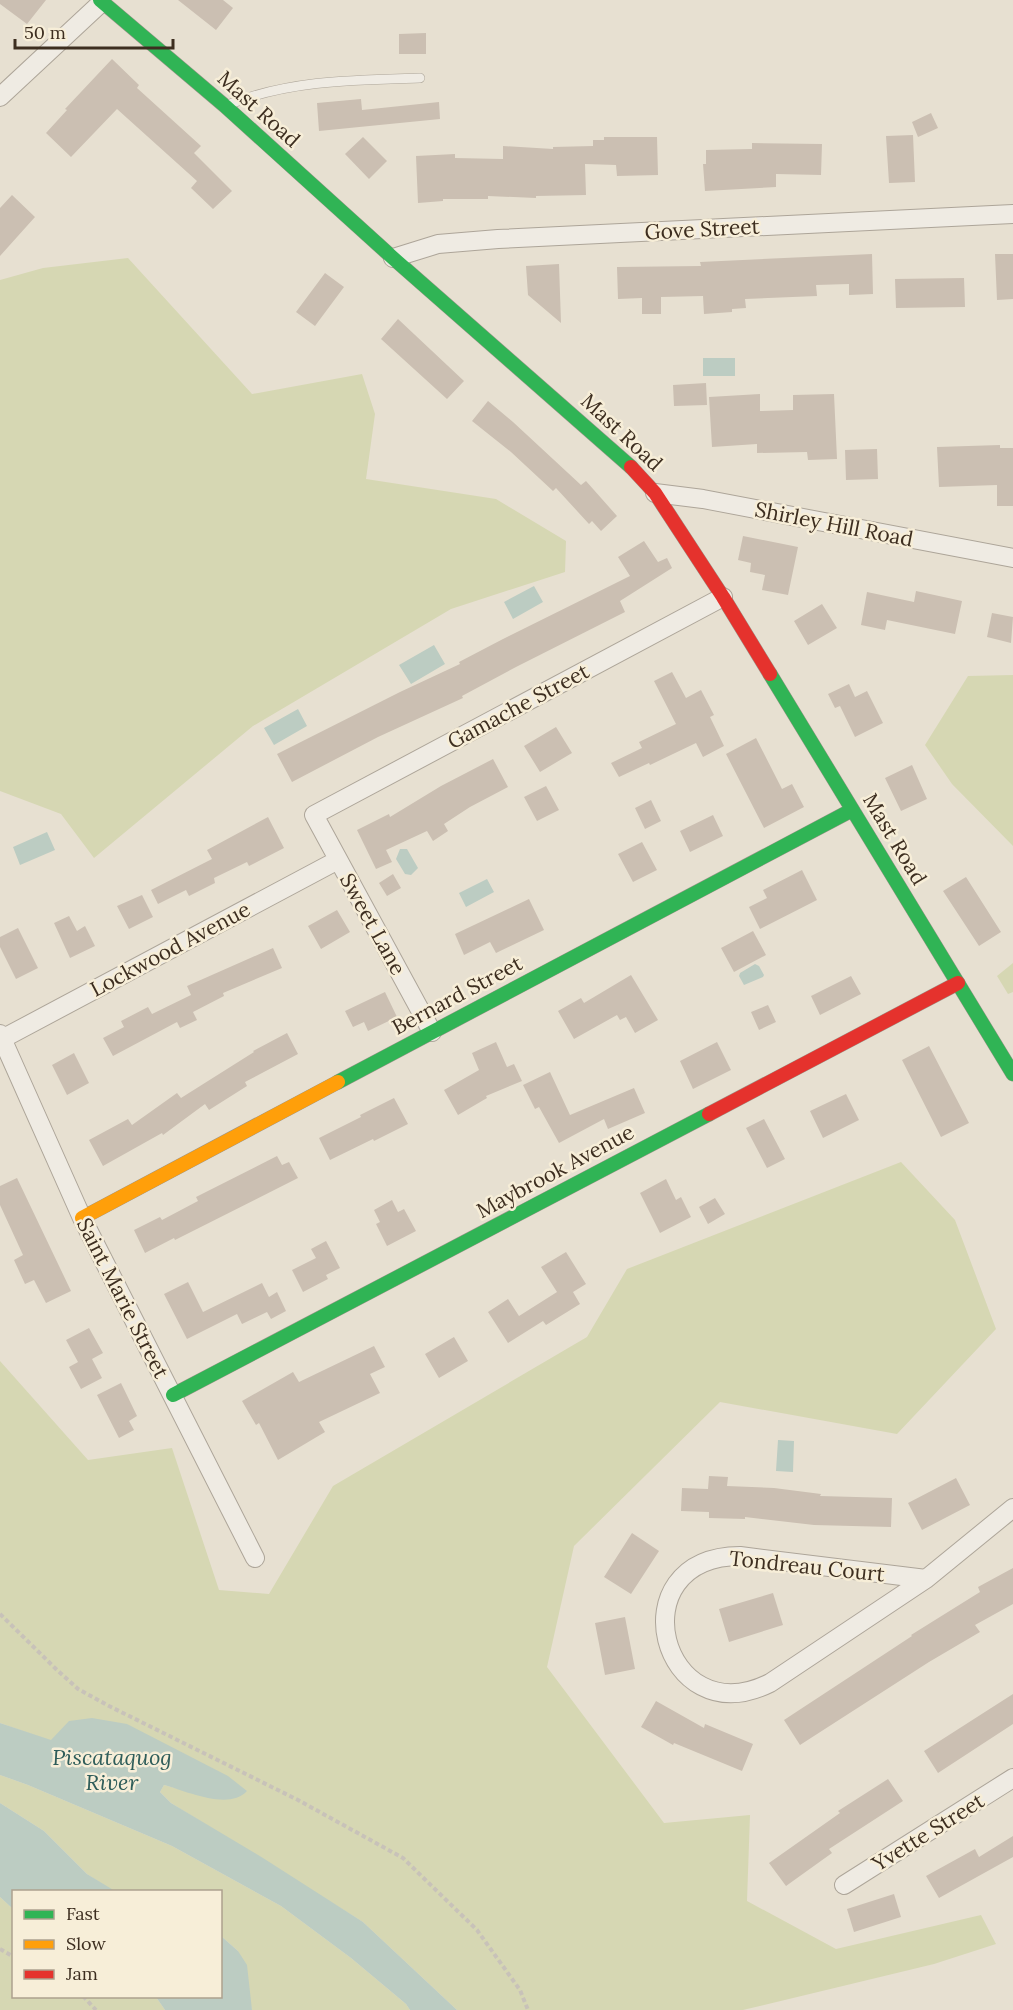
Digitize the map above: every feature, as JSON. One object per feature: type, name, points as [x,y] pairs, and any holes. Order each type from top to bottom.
[{"type":"street","points":[[0,97],[101,1]]},
{"type":"street","name":"Mast Road","points":[[101,1],[225,106],[393,258],[624,459],[655,493],[723,597],[1013,1074]]},
{"type":"street","name":"Gove Street","points":[[393,258],[438,244],[498,239],[1013,214]]},
{"type":"street","name":"Shirley Hill Road","points":[[655,493],[703,499],[1013,558]]},
{"type":"street","name":"Gamache Street","points":[[314,815],[723,597]]},
{"type":"street","name":"Bernard Street","points":[[82,1218],[852,810]]},
{"type":"street","name":"Sweet Lane","points":[[314,815],[432,1032]]},
{"type":"street","name":"Lockwood Avenue","points":[[1,1036],[338,860]]},
{"type":"street","name":"Maybrook Avenue","points":[[173,1395],[958,983]]},
{"type":"street","name":"Saint Marie Street","points":[[1,1036],[82,1218],[255,1558]]},
{"type":"street","name":"Tondreau Court","points":[[926,1580],[741,1556],[725,1556],[695,1567],[679,1583],[668,1604],[664,1618],[665,1634],[669,1650],[676,1663],[700,1684],[729,1693],[757,1689],[770,1683],[926,1580],[1013,1508]]},
{"type":"street","name":"Yvette Street","points":[[844,1885],[1013,1779]]},
{"type":"lane","points":[[225,106],[257,93],[328,81],[420,78]]},
{"type":"path","points":[[0,1614],[78,1689],[109,1707],[298,1800],[403,1858],[477,1930],[520,1990],[528,2010]]},
{"type":"path","points":[[85,1998],[96,2010]]},
{"type":"green space","points":[[128,258],[252,394],[362,374],[375,414],[366,479],[496,499],[566,541],[565,572],[451,609],[253,726],[94,858],[61,814],[0,791],[0,280],[43,268]]},
{"type":"green space","points":[[1013,675],[1013,846],[952,784],[925,745],[968,676]]},
{"type":"green space","points":[[1013,963],[1013,992],[1008,994],[997,976]]},
{"type":"green space","points":[[901,1162],[955,1220],[996,1329],[897,1434],[720,1402],[574,1546],[547,1667],[664,1823],[750,1815],[747,1901],[836,1949],[981,1915],[996,1944],[934,1964],[743,2010],[457,2010],[363,1922],[171,1803],[160,1792],[164,1785],[215,1799],[0,1723],[0,1361],[88,1460],[172,1448],[219,1590],[269,1594],[333,1486],[587,1337],[627,1269]]},
{"type":"green space","points":[[0,1775],[172,1846],[281,1906],[351,1958],[406,2004],[410,2010],[252,2010],[238,1951],[222,1937],[222,1890],[111,1890],[87,1874],[44,1831],[0,1803]]},
{"type":"green space","points":[[0,1897],[12,1908],[12,1998],[157,1998],[165,2010],[0,2010]]},
{"type":"water","points":[[703,358],[735,358],[735,376],[703,376]]},
{"type":"water","points":[[534,586],[543,602],[513,619],[504,602]]},
{"type":"water","points":[[434,645],[445,664],[411,684],[399,665]]},
{"type":"water","points":[[298,709],[307,726],[274,745],[264,728]]},
{"type":"water","points":[[47,832],[55,850],[20,865],[13,847]]},
{"type":"water","points":[[400,849],[407,849],[418,868],[411,875],[405,874],[396,859]]},
{"type":"water","points":[[487,879],[494,892],[466,907],[459,893]]},
{"type":"water","points":[[755,964],[759,966],[763,977],[744,985],[739,976],[740,973]]},
{"type":"water","points":[[778,1440],[794,1441],[793,1472],[776,1471]]},
{"type":"water","name":"Piscataquog River","points":[[92,1718],[127,1724],[228,1776],[247,1791],[239,1797],[230,1799],[207,1798],[164,1785],[160,1792],[171,1803],[363,1922],[457,2010],[410,2010],[406,2004],[351,1958],[281,1906],[172,1846],[0,1775],[0,1723],[51,1740],[69,1721]]},
{"type":"water","name":"Piscataquog River","points":[[0,1803],[44,1831],[87,1874],[113,1890],[12,1890],[12,1908],[0,1897]]},
{"type":"water","points":[[222,1937],[238,1951],[247,1965],[252,2010],[165,2010],[157,1998],[222,1998]]},
{"type":"building","points":[[0,0],[46,0],[27,24],[0,4]]},
{"type":"building","points":[[178,0],[223,0],[233,8],[216,30]]},
{"type":"building","points":[[426,33],[426,54],[399,54],[399,34]]},
{"type":"building","points":[[112,59],[139,85],[137,88],[201,146],[194,153],[232,191],[213,209],[191,188],[197,181],[117,109],[71,157],[46,133]]},
{"type":"building","points":[[361,99],[362,110],[439,102],[440,119],[319,131],[317,103]]},
{"type":"building","points":[[931,113],[938,128],[918,137],[912,122]]},
{"type":"building","points":[[913,135],[915,182],[889,183],[886,136]]},
{"type":"building","points":[[363,137],[387,161],[369,179],[345,154]]},
{"type":"building","points":[[604,137],[657,137],[658,175],[617,176],[616,165],[585,164],[586,195],[536,196],[536,198],[488,196],[488,199],[443,199],[443,201],[418,203],[416,156],[455,154],[455,158],[503,159],[503,146],[553,149],[553,147],[593,146],[593,140],[604,140]]},
{"type":"building","points":[[752,143],[822,144],[821,175],[776,174],[776,187],[705,191],[703,164],[706,164],[706,150],[752,149]]},
{"type":"building","points":[[12,195],[35,217],[0,256],[0,208]]},
{"type":"building","points":[[872,254],[873,294],[849,295],[849,284],[816,285],[817,296],[745,299],[746,308],[732,309],[732,312],[704,314],[703,296],[661,297],[661,314],[642,314],[642,298],[618,299],[617,267],[701,266],[700,262]]},
{"type":"building","points":[[995,254],[1013,254],[1013,299],[997,300]]},
{"type":"building","points":[[559,264],[561,323],[528,295],[526,266]]},
{"type":"building","points":[[325,273],[344,287],[315,326],[296,312]]},
{"type":"building","points":[[964,278],[965,307],[896,308],[895,279]]},
{"type":"building","points":[[398,319],[464,381],[447,399],[381,339]]},
{"type":"building","points":[[706,383],[707,405],[674,406],[673,385]]},
{"type":"building","points":[[760,394],[760,411],[793,410],[793,395],[834,394],[837,459],[808,460],[807,452],[757,453],[757,444],[712,447],[709,397]]},
{"type":"building","points":[[488,401],[581,485],[586,481],[617,516],[601,531],[592,521],[589,524],[556,488],[553,491],[511,452],[472,421]]},
{"type":"building","points":[[1000,445],[1000,448],[1013,448],[1013,506],[997,506],[997,485],[939,487],[937,447]]},
{"type":"building","points":[[877,449],[878,479],[846,480],[845,450]]},
{"type":"building","points":[[743,536],[798,547],[788,595],[762,590],[765,575],[750,572],[751,563],[738,560]]},
{"type":"building","points":[[644,541],[658,562],[667,558],[672,568],[620,601],[625,612],[516,667],[462,696],[463,698],[378,737],[292,782],[277,754],[460,664],[459,662],[503,639],[630,576],[618,557]]},
{"type":"building","points":[[916,591],[962,601],[955,634],[887,620],[885,630],[861,625],[867,592],[914,602]]},
{"type":"building","points":[[822,604],[837,628],[808,645],[794,621]]},
{"type":"building","points":[[992,613],[1013,617],[1011,643],[987,637]]},
{"type":"building","points":[[672,672],[686,698],[701,690],[714,715],[710,717],[724,746],[703,757],[696,743],[619,777],[611,763],[642,748],[639,742],[676,724],[654,681]]},
{"type":"building","points":[[849,684],[855,697],[867,691],[883,723],[855,737],[840,706],[835,708],[828,694]]},
{"type":"building","points":[[556,727],[572,753],[540,772],[524,746]]},
{"type":"building","points":[[756,738],[782,789],[792,784],[804,807],[764,828],[726,754]]},
{"type":"building","points":[[493,759],[508,787],[444,824],[448,831],[433,841],[427,831],[386,850],[392,862],[376,869],[357,830],[389,814],[390,817],[441,786]]},
{"type":"building","points":[[912,765],[927,799],[901,811],[885,778]]},
{"type":"building","points":[[546,786],[559,810],[537,821],[524,797]]},
{"type":"building","points":[[651,800],[661,821],[645,829],[635,808]]},
{"type":"building","points":[[713,815],[723,836],[690,852],[680,831]]},
{"type":"building","points":[[268,817],[284,848],[249,866],[247,862],[214,878],[215,883],[189,896],[186,890],[158,904],[151,890],[212,859],[207,850]]},
{"type":"building","points":[[642,842],[657,870],[633,882],[618,854]]},
{"type":"building","points":[[802,870],[817,900],[760,929],[749,907],[767,898],[763,890]]},
{"type":"building","points":[[393,874],[401,888],[387,896],[379,883]]},
{"type":"building","points":[[966,877],[1001,932],[979,946],[943,891]]},
{"type":"building","points":[[142,895],[153,917],[129,929],[117,906]]},
{"type":"building","points":[[529,899],[544,930],[496,953],[490,942],[464,955],[455,934]]},
{"type":"building","points":[[337,910],[350,932],[321,949],[308,926]]},
{"type":"building","points":[[69,916],[77,931],[85,926],[95,946],[70,958],[54,923]]},
{"type":"building","points":[[18,928],[38,968],[16,979],[0,947],[0,937]]},
{"type":"building","points":[[753,931],[766,955],[734,972],[721,948]]},
{"type":"building","points":[[273,948],[282,968],[223,993],[224,996],[193,1012],[197,1020],[180,1028],[177,1022],[113,1056],[103,1038],[124,1027],[121,1021],[148,1007],[152,1014],[191,995],[187,986]]},
{"type":"building","points":[[631,975],[658,1020],[635,1033],[626,1017],[620,1020],[617,1015],[574,1039],[558,1011],[581,998],[584,1003]]},
{"type":"building","points":[[851,976],[861,994],[820,1015],[811,996]]},
{"type":"building","points":[[385,992],[397,1017],[368,1031],[364,1022],[353,1027],[345,1011]]},
{"type":"building","points":[[768,1005],[776,1022],[759,1030],[751,1012]]},
{"type":"building","points":[[287,1033],[298,1054],[245,1082],[247,1086],[209,1110],[205,1104],[163,1135],[162,1133],[103,1166],[89,1140],[128,1119],[132,1125],[177,1093],[181,1098],[253,1051]]},
{"type":"building","points":[[496,1042],[507,1067],[514,1064],[522,1081],[486,1096],[487,1098],[458,1115],[444,1090],[479,1070],[472,1053]]},
{"type":"building","points":[[717,1042],[731,1070],[693,1089],[680,1061]]},
{"type":"building","points":[[929,1046],[969,1123],[941,1137],[902,1060]]},
{"type":"building","points":[[74,1053],[89,1083],[67,1095],[52,1065]]},
{"type":"building","points":[[550,1072],[570,1115],[634,1088],[645,1113],[608,1129],[604,1119],[559,1143],[539,1107],[535,1109],[523,1085]]},
{"type":"building","points":[[846,1094],[859,1120],[823,1138],[810,1111]]},
{"type":"building","points":[[394,1098],[408,1124],[330,1160],[319,1138]]},
{"type":"building","points":[[764,1119],[785,1159],[767,1168],[746,1128]]},
{"type":"building","points":[[277,1156],[282,1165],[289,1162],[298,1178],[145,1253],[134,1230],[160,1217],[162,1220],[198,1201],[196,1197]]},
{"type":"building","points":[[17,1178],[71,1291],[46,1303],[34,1280],[25,1284],[14,1260],[23,1255],[0,1205],[0,1186]]},
{"type":"building","points":[[666,1179],[676,1200],[681,1197],[691,1217],[660,1233],[640,1193]]},
{"type":"building","points":[[715,1198],[725,1214],[708,1224],[699,1207]]},
{"type":"building","points":[[392,1200],[398,1212],[404,1209],[416,1231],[387,1246],[376,1224],[380,1222],[374,1210]]},
{"type":"building","points":[[326,1241],[340,1268],[326,1275],[328,1279],[303,1292],[292,1270],[316,1258],[311,1249]]},
{"type":"building","points":[[566,1252],[586,1284],[573,1292],[580,1304],[546,1325],[543,1321],[508,1343],[488,1312],[508,1299],[519,1316],[557,1292],[541,1267]]},
{"type":"building","points":[[188,1282],[203,1312],[262,1283],[269,1297],[277,1292],[286,1311],[271,1319],[267,1312],[242,1324],[237,1314],[187,1339],[164,1294]]},
{"type":"building","points":[[89,1328],[103,1353],[92,1359],[102,1378],[81,1389],[69,1367],[78,1362],[66,1340]]},
{"type":"building","points":[[454,1337],[468,1361],[439,1378],[425,1354]]},
{"type":"building","points":[[374,1346],[385,1367],[370,1374],[380,1393],[319,1422],[325,1432],[278,1460],[259,1423],[256,1425],[242,1401],[293,1372],[299,1382]]},
{"type":"building","points":[[121,1383],[137,1416],[129,1421],[134,1430],[119,1438],[97,1395]]},
{"type":"building","points":[[709,1476],[728,1477],[727,1486],[774,1488],[821,1494],[820,1496],[892,1498],[891,1527],[814,1525],[745,1517],[745,1519],[709,1518],[709,1512],[681,1511],[682,1488],[708,1489]]},
{"type":"building","points":[[956,1478],[970,1505],[922,1530],[908,1503]]},
{"type":"building","points":[[632,1533],[659,1551],[631,1594],[604,1577]]},
{"type":"building","points":[[1013,1568],[1013,1604],[975,1625],[980,1632],[800,1745],[784,1720],[980,1592],[978,1587]]},
{"type":"building","points":[[773,1593],[783,1625],[729,1642],[719,1609]]},
{"type":"building","points":[[625,1617],[635,1669],[605,1675],[595,1623]]},
{"type":"building","points":[[1013,1694],[1013,1724],[938,1773],[924,1751]]},
{"type":"building","points":[[656,1701],[704,1728],[705,1724],[753,1744],[742,1771],[674,1743],[673,1745],[641,1727]]},
{"type":"building","points":[[888,1779],[903,1801],[829,1849],[832,1853],[786,1886],[769,1863],[840,1813],[838,1811]]},
{"type":"building","points":[[1013,1836],[1013,1857],[939,1898],[926,1876],[975,1849],[979,1857]]},
{"type":"building","points":[[894,1894],[901,1917],[854,1932],[847,1909]]},
{"type":"traffic: fast","points":[[100,0],[225,106],[393,258],[631,467]]},
{"type":"traffic: fast","points":[[770,674],[1013,1074]]},
{"type":"traffic: fast","points":[[338,1082],[852,810]]},
{"type":"traffic: fast","points":[[173,1395],[709,1114]]},
{"type":"traffic: slow","points":[[82,1218],[338,1082]]},
{"type":"traffic: jam","points":[[631,467],[655,493],[770,674]]},
{"type":"traffic: jam","points":[[709,1114],[958,983]]}]
